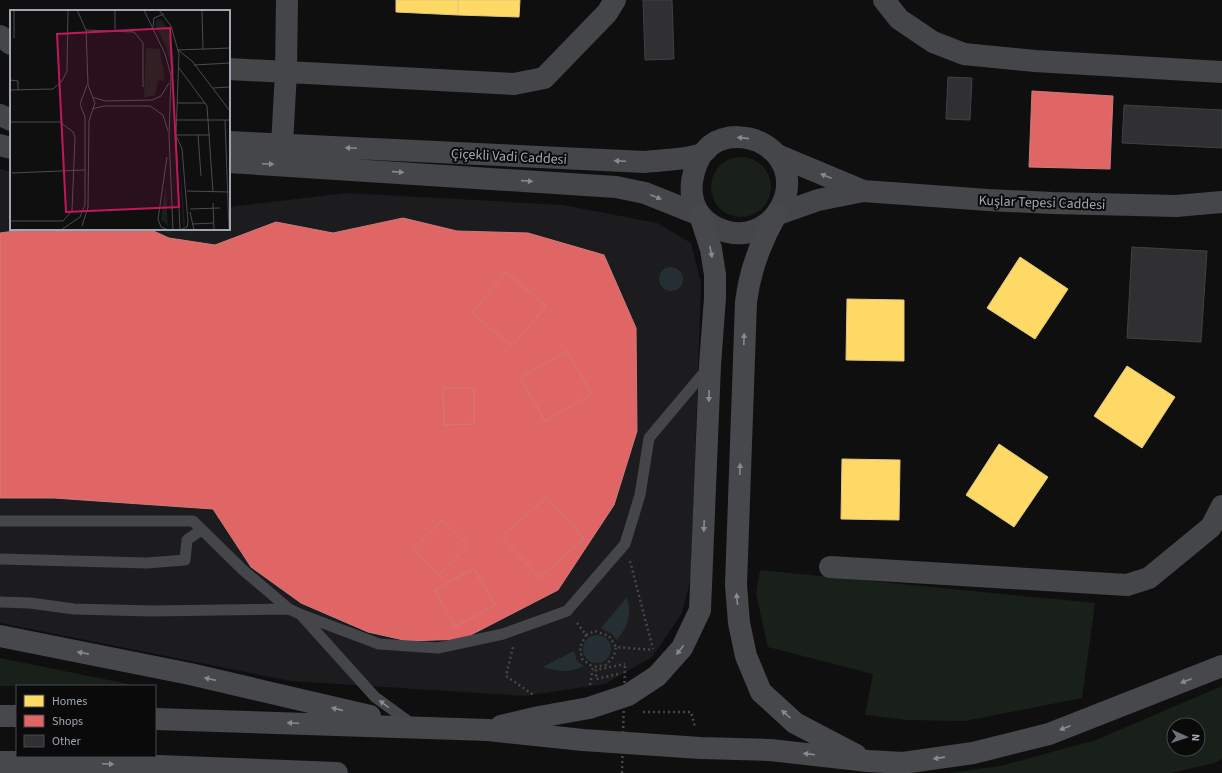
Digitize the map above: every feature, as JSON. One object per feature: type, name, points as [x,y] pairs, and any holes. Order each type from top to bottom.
[{"type":"main road","points":[[488,730],[539,717],[589,708],[628,696],[657,676],[682,648],[700,610],[715,275],[711,248],[700,215]]},
{"type":"main road","points":[[776,215],[763,238],[749,279],[746,302],[736,585],[739,623],[746,656],[761,692],[795,723],[868,762]]},
{"type":"main road","points":[[0,636],[190,674],[416,727]]},
{"type":"main road","points":[[156,719],[488,730],[583,740],[700,748],[770,750],[868,762],[903,763],[973,753],[1049,734],[1222,666]]},
{"type":"main road","points":[[0,716],[16,716]]},
{"type":"main road","points":[[0,762],[55,762],[337,773]]},
{"type":"street","points":[[282,144],[286,72],[287,0]]},
{"type":"street","points":[[230,69],[514,84],[544,78],[607,13],[615,0]]},
{"type":"street","points":[[884,0],[899,19],[933,42],[964,54],[1035,61],[1222,72]]},
{"type":"street","points":[[0,36],[10,43]]},
{"type":"street","points":[[0,115],[10,120]]},
{"type":"street","points":[[739,136],[753,139],[766,145],[777,155],[784,169],[787,185],[784,201],[776,215],[766,225],[753,232],[738,234],[724,231],[711,225],[700,215],[693,201],[690,185],[693,169],[701,155],[711,145],[724,139],[739,136]]},
{"type":"street","name":"Çiçekli Vadi Caddesi","points":[[230,142],[645,162],[701,155]]},
{"type":"street","points":[[0,146],[10,148]]},
{"type":"street","name":"Kuşlar Tepesi Caddesi","points":[[777,155],[862,191]]},
{"type":"street","name":"Çiçekli Vadi Caddesi","points":[[230,162],[616,187],[645,193],[700,215]]},
{"type":"street","name":"Kuşlar Tepesi Caddesi","points":[[776,215],[818,200],[862,191],[988,200],[1067,203],[1176,206],[1222,202]]},
{"type":"street","points":[[830,567],[1127,585],[1149,578],[1211,527],[1222,506]]},
{"type":"lane","points":[[0,521],[192,522],[243,570],[289,609],[380,644],[438,648],[503,634],[567,611],[625,544],[640,495],[649,438],[710,365]]},
{"type":"lane","points":[[0,558],[147,563],[186,560],[187,540],[201,530]]},
{"type":"lane","points":[[0,602],[30,603],[74,610],[151,612],[289,609]]},
{"type":"lane","points":[[302,615],[375,697],[416,727]]},
{"type":"path","points":[[616,647],[653,650],[625,544]]},
{"type":"path","points":[[567,611],[586,634]]},
{"type":"path","points":[[518,628],[506,676],[534,696]]},
{"type":"path","points":[[595,631],[609,636],[616,647],[614,656],[606,665],[593,666],[582,659],[580,647],[586,634],[595,631]]},
{"type":"path","points":[[622,773],[625,664],[596,670],[596,679],[624,673]]},
{"type":"path","points":[[590,686],[593,666]]},
{"type":"path","points":[[624,711],[632,711]]},
{"type":"path","points":[[639,712],[691,712]]},
{"type":"shaded area","points":[[735,157],[747,157],[758,162],[766,170],[771,181],[769,199],[758,212],[747,217],[735,217],[724,212],[716,204],[711,193],[711,181],[716,170],[724,162]]},
{"type":"shaded area","points":[[0,169],[10,172],[10,230],[230,230],[230,207],[347,193],[563,205],[657,223],[691,243],[701,283],[691,577],[682,613],[652,657],[605,684],[524,696],[291,681],[0,623]]},
{"type":"shaded area","points":[[671,267],[679,271],[683,279],[679,287],[671,291],[663,287],[659,279],[663,271]]},
{"type":"shaded area","points":[[760,570],[1095,603],[1082,698],[965,721],[907,720],[865,715],[873,674],[768,647],[756,594]]},
{"type":"shaded area","points":[[627,597],[629,610],[628,620],[624,630],[617,640],[612,634],[601,628]]},
{"type":"shaded area","points":[[597,635],[607,639],[611,649],[607,659],[597,663],[587,659],[583,649],[587,639]]},
{"type":"shaded area","points":[[574,651],[577,661],[584,666],[573,670],[564,671],[543,667]]},
{"type":"shaded area","points":[[0,658],[133,685],[16,685],[0,686]]},
{"type":"shaded area","points":[[1222,686],[1222,759],[1214,763],[1171,773],[950,773],[1000,766],[1096,740]]},
{"type":"building: Homes","points":[[396,0],[458,0],[458,15],[396,12]]},
{"type":"building: Homes","points":[[458,0],[520,0],[519,17],[458,15]]},
{"type":"building: Homes","points":[[1020,257],[1068,289],[1035,339],[987,308]]},
{"type":"building: Homes","points":[[847,299],[904,300],[904,361],[846,360]]},
{"type":"building: Homes","points":[[1127,366],[1175,397],[1142,448],[1094,416]]},
{"type":"building: Homes","points":[[999,444],[1048,477],[1014,527],[966,495]]},
{"type":"building: Homes","points":[[842,459],[900,460],[899,520],[841,519]]},
{"type":"building: Shops","points":[[1032,91],[1113,96],[1110,169],[1029,167]]},
{"type":"building: Shops","points":[[403,218],[457,231],[528,233],[604,255],[636,328],[637,431],[614,505],[558,590],[463,639],[408,641],[368,632],[301,603],[251,567],[213,509],[54,498],[0,498],[0,233],[22,230],[151,230],[169,238],[215,245],[276,222],[333,233]]},
{"type":"building: Shops","points":[[506,272],[546,306],[512,346],[472,313]]},
{"type":"building: Shops","points":[[567,351],[592,394],[545,421],[520,378]]},
{"type":"building: Shops","points":[[443,388],[474,388],[474,424],[444,425]]},
{"type":"building: Shops","points":[[547,497],[584,539],[539,578],[502,536]]},
{"type":"building: Shops","points":[[442,520],[468,545],[439,575],[413,550]]},
{"type":"building: Shops","points":[[474,568],[495,605],[455,627],[435,590]]},
{"type":"building: Other","points":[[643,0],[672,0],[674,59],[645,60]]},
{"type":"building: Other","points":[[948,77],[972,78],[970,120],[946,119]]},
{"type":"building: Other","points":[[1124,105],[1222,110],[1222,148],[1122,143]]},
{"type":"building: Other","points":[[1132,247],[1207,251],[1201,342],[1127,338]]}]
